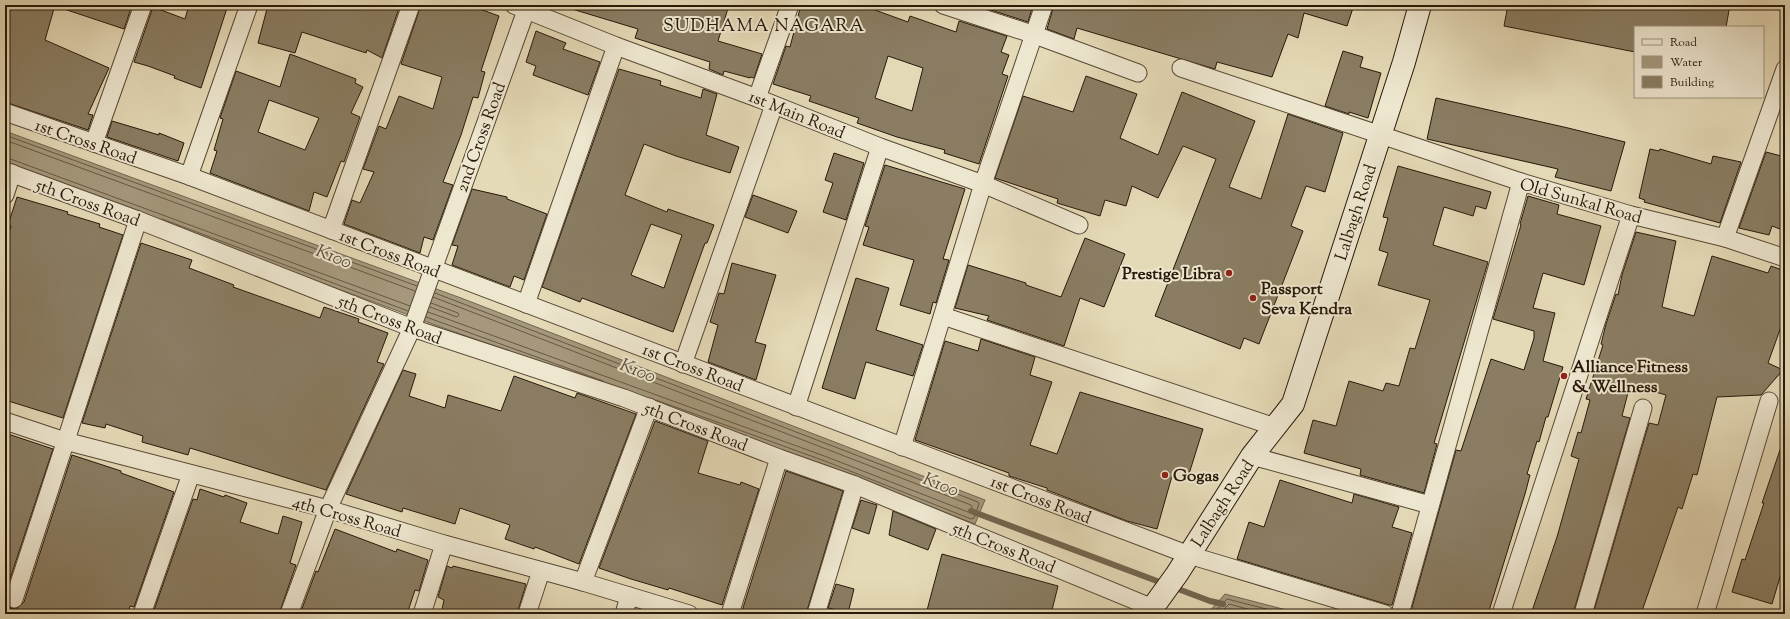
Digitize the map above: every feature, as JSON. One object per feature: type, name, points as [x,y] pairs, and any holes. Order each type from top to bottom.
[{"type":"main road","name":"Lalbagh Road","points":[[1151,611],[1177,574],[1252,456],[1293,404],[1380,136],[1420,5]]},
{"type":"street","points":[[94,143],[143,5]]},
{"type":"street","points":[[189,176],[249,5]]},
{"type":"street","points":[[331,230],[411,5]]},
{"type":"street","points":[[757,98],[790,5]]},
{"type":"street","points":[[943,5],[1035,35],[1138,73]]},
{"type":"street","points":[[902,447],[983,184],[1044,5]]},
{"type":"street","name":"1st Main Road","points":[[523,7],[616,46],[757,98],[880,147],[983,184],[1079,225]]},
{"type":"street","name":"2nd Cross Road","points":[[288,614],[328,509],[413,325],[523,7]]},
{"type":"street","points":[[526,304],[616,46]]},
{"type":"street","name":"Old Sunkal Road","points":[[1181,68],[1380,136],[1521,182],[1631,215],[1725,238],[1785,258]]},
{"type":"street","points":[[1725,238],[1785,69]]},
{"type":"street","points":[[683,364],[774,105]]},
{"type":"street","name":"1st Cross Road","points":[[5,112],[189,176],[331,230],[430,276],[526,304],[1189,555],[1385,614]]},
{"type":"street","points":[[796,407],[880,147]]},
{"type":"street","points":[[5,195],[8,172]]},
{"type":"street","name":"5th Cross Road","points":[[8,172],[413,325],[649,407],[779,458],[854,485],[1151,611]]},
{"type":"street","points":[[1400,614],[1521,182]]},
{"type":"street","points":[[1501,614],[1631,215]]},
{"type":"street","points":[[14,598],[138,220]]},
{"type":"street","points":[[943,316],[1275,427]]},
{"type":"street","points":[[1705,614],[1769,401]]},
{"type":"street","points":[[583,582],[649,407]]},
{"type":"street","points":[[1583,614],[1643,408]]},
{"type":"street","name":"4th Cross Road","points":[[5,421],[65,441],[328,509],[444,544],[583,582],[689,614]]},
{"type":"street","points":[[1252,456],[1430,505]]},
{"type":"street","points":[[730,614],[779,458]]},
{"type":"street","points":[[142,614],[191,474]]},
{"type":"street","points":[[816,614],[854,485]]},
{"type":"street","points":[[422,614],[444,544]]},
{"type":"street","points":[[527,614],[541,571]]},
{"type":"street","points":[[624,614],[629,596]]},
{"type":"water","name":"K100","points":[[5,131],[461,298],[985,500],[975,524],[824,465],[430,323],[5,165]]},
{"type":"water","points":[[1225,594],[1302,614],[1207,614]]},
{"type":"building","points":[[5,5],[55,5],[45,40],[109,68],[88,114],[93,115],[88,130],[5,102]]},
{"type":"building","points":[[62,5],[132,5],[124,29],[61,8]]},
{"type":"building","points":[[189,5],[228,5],[201,88],[174,78],[175,76],[134,62],[153,7],[185,19]]},
{"type":"building","points":[[268,5],[400,5],[382,58],[367,50],[366,53],[302,32],[295,53],[258,43]]},
{"type":"building","points":[[421,5],[469,5],[499,16],[481,71],[485,72],[478,98],[473,97],[461,135],[443,182],[453,185],[433,240],[424,237],[420,253],[344,224],[352,200],[360,203],[374,172],[363,169],[379,126],[386,129],[399,96],[433,109],[442,77],[401,64]]},
{"type":"building","points":[[572,5],[729,5],[718,41],[762,54],[754,78],[724,71],[723,75],[709,69],[710,62],[635,38],[638,29],[572,9]]},
{"type":"building","points":[[801,5],[877,5],[875,10],[908,22],[910,16],[956,32],[959,21],[1007,36],[1001,52],[1009,55],[1002,74],[1008,76],[979,164],[944,153],[945,150],[897,137],[857,123],[859,118],[809,101],[811,96],[773,84],[786,46],[790,47]],"holes":[[[888,56],[923,68],[912,111],[875,98]]]},
{"type":"building","points":[[975,5],[1033,5],[1028,22]]},
{"type":"building","points":[[1054,5],[1129,5],[1147,10],[1150,5],[1354,5],[1347,26],[1304,13],[1298,38],[1288,34],[1272,77],[1217,62],[1215,69],[1077,28],[1074,39],[1047,29]]},
{"type":"building","points":[[1508,5],[1730,5],[1726,26],[1634,26],[1634,52],[1504,26]]},
{"type":"building","points":[[536,31],[566,43],[563,49],[600,62],[588,95],[533,75],[536,66],[526,62]]},
{"type":"building","points":[[1343,51],[1363,57],[1360,67],[1381,73],[1368,118],[1349,112],[1349,114],[1325,106]]},
{"type":"building","points":[[290,54],[356,79],[355,83],[363,87],[351,113],[360,117],[344,162],[341,161],[327,197],[314,192],[309,211],[210,173],[217,151],[214,150],[223,119],[220,118],[236,71],[280,87]],"holes":[[[269,100],[319,118],[305,150],[258,132]]]},
{"type":"building","points":[[619,69],[661,81],[660,85],[701,98],[703,89],[717,94],[706,135],[739,147],[730,173],[644,144],[625,195],[667,212],[668,209],[714,225],[707,243],[705,243],[673,332],[582,298],[580,302],[542,287]],"holes":[[[651,224],[682,235],[664,288],[631,275]]]},
{"type":"building","points":[[1086,76],[1137,94],[1120,138],[1158,155],[1182,92],[1255,121],[1229,187],[1261,199],[1288,114],[1343,133],[1325,192],[1306,186],[1291,226],[1303,231],[1259,344],[1244,338],[1240,349],[1155,316],[1216,159],[1183,146],[1158,198],[1132,186],[1126,206],[1105,200],[1100,216],[1057,203],[1058,199],[995,178],[1023,96],[1073,112]]},
{"type":"building","points":[[1436,98],[1625,142],[1611,191],[1555,177],[1558,169],[1427,139]]},
{"type":"building","points":[[112,121],[159,135],[159,133],[184,143],[178,161],[107,137]]},
{"type":"building","points":[[1650,149],[1659,151],[1660,149],[1711,164],[1713,156],[1741,162],[1720,223],[1644,202],[1645,200],[1639,198]]},
{"type":"building","points":[[1766,152],[1785,157],[1785,231],[1772,226],[1769,235],[1739,228]]},
{"type":"building","points":[[834,153],[864,163],[846,220],[823,212],[833,183],[825,180]]},
{"type":"building","points":[[885,165],[965,189],[943,259],[949,260],[936,303],[933,302],[930,314],[900,305],[914,260],[863,245],[869,227],[865,226]]},
{"type":"building","points":[[1398,166],[1491,192],[1486,209],[1476,206],[1473,216],[1444,207],[1433,245],[1488,262],[1434,443],[1437,444],[1424,493],[1360,475],[1361,469],[1304,453],[1313,420],[1336,426],[1349,381],[1383,391],[1386,383],[1399,386],[1410,348],[1415,349],[1430,300],[1378,285],[1388,253],[1379,250],[1388,218],[1383,217]]},
{"type":"building","points":[[472,189],[507,197],[507,199],[547,214],[524,280],[514,276],[510,287],[452,265],[458,246],[452,245]]},
{"type":"building","points":[[753,195],[797,211],[788,233],[745,217]]},
{"type":"building","points":[[1528,196],[1559,205],[1557,214],[1601,226],[1584,285],[1543,273],[1533,308],[1555,313],[1543,361],[1563,367],[1548,417],[1546,417],[1539,442],[1537,441],[1527,474],[1530,475],[1525,494],[1488,614],[1421,614],[1411,611],[1456,450],[1461,451],[1491,359],[1524,370],[1534,338],[1534,331],[1493,319],[1521,225],[1520,224]]},
{"type":"building","points":[[17,197],[68,212],[67,214],[100,224],[99,227],[123,235],[63,418],[5,400],[5,246],[11,226],[8,225]]},
{"type":"building","points":[[1636,232],[1676,241],[1662,307],[1694,316],[1712,256],[1768,273],[1771,266],[1785,271],[1785,325],[1782,324],[1768,363],[1783,370],[1761,395],[1717,397],[1697,475],[1693,474],[1682,509],[1678,507],[1641,614],[1593,614],[1649,423],[1658,425],[1666,395],[1630,385],[1622,416],[1630,418],[1573,614],[1531,614],[1557,537],[1579,459],[1571,456],[1578,432],[1581,433],[1590,400],[1586,399],[1603,345],[1601,344],[1606,324],[1616,294],[1618,295],[1622,275]]},
{"type":"building","points":[[1085,238],[1125,254],[1104,307],[1080,298],[1064,346],[987,320],[989,316],[955,308],[968,265],[1026,283],[1026,285],[1061,297]]},
{"type":"building","points":[[141,243],[192,260],[189,268],[234,285],[233,287],[320,318],[324,307],[359,319],[358,322],[388,333],[377,362],[384,364],[326,490],[190,448],[188,455],[142,442],[143,436],[106,424],[105,428],[82,423]]},
{"type":"building","points":[[732,263],[776,275],[755,342],[766,345],[756,380],[708,362],[718,325],[710,322],[719,293],[724,294]]},
{"type":"building","points":[[856,278],[889,288],[876,330],[923,345],[913,376],[866,362],[855,399],[822,388]]},
{"type":"building","points":[[981,339],[1035,357],[1030,375],[1052,382],[1030,445],[1057,454],[1080,392],[1203,429],[1189,474],[1174,469],[1157,529],[1127,521],[1047,490],[1047,488],[1009,476],[1009,473],[915,440],[945,341],[978,351]]},
{"type":"building","points":[[403,370],[416,374],[409,396],[445,408],[448,395],[501,411],[514,376],[575,398],[577,393],[636,414],[579,564],[535,547],[534,549],[505,539],[510,525],[460,508],[455,524],[403,508],[402,512],[346,494]]},
{"type":"building","points":[[655,421],[708,441],[698,473],[740,485],[741,482],[759,489],[722,605],[669,588],[668,590],[631,579],[599,568]]},
{"type":"building","points":[[5,433],[53,449],[5,594]]},
{"type":"building","points":[[1782,444],[1785,445],[1785,560],[1772,604],[1732,592],[1742,559],[1745,560]]},
{"type":"building","points":[[72,455],[121,471],[121,473],[174,492],[134,607],[130,606],[128,614],[27,614],[5,607],[5,603],[11,608],[16,609],[24,602]]},
{"type":"building","points":[[786,471],[843,491],[806,614],[752,614],[742,611]]},
{"type":"building","points":[[1280,480],[1352,503],[1354,494],[1399,507],[1392,527],[1412,533],[1392,605],[1237,559],[1249,522],[1264,527]]},
{"type":"building","points":[[200,489],[224,497],[225,495],[247,503],[240,522],[278,534],[283,516],[302,522],[290,563],[296,565],[279,614],[153,613],[193,499],[197,500]]},
{"type":"building","points":[[861,500],[877,505],[869,534],[852,528]]},
{"type":"building","points":[[893,511],[936,529],[928,550],[889,535]]},
{"type":"building","points":[[335,529],[396,552],[397,549],[428,560],[419,591],[415,590],[407,614],[300,614],[316,571],[318,572]]},
{"type":"building","points":[[942,554],[1058,586],[1051,614],[926,614]]},
{"type":"building","points":[[447,566],[452,568],[453,566],[526,584],[517,614],[441,614],[444,600],[438,597]]},
{"type":"building","points":[[836,584],[854,589],[848,613],[828,608]]},
{"type":"waterway","name":"K100","points":[[971,511],[1210,601],[1223,604]]},
{"type":"place","name":"Prestige Libra","points":[[1229,273]]},
{"type":"place","name":"Passport Seva Kendra","points":[[1253,298]]},
{"type":"place","name":"Alliance Fitness & Wellness","points":[[1564,376]]},
{"type":"place","name":"Gogas","points":[[1165,475]]},
{"type":"district","name":"SUDHAMA NAGARA","points":[[764,25]]}]
